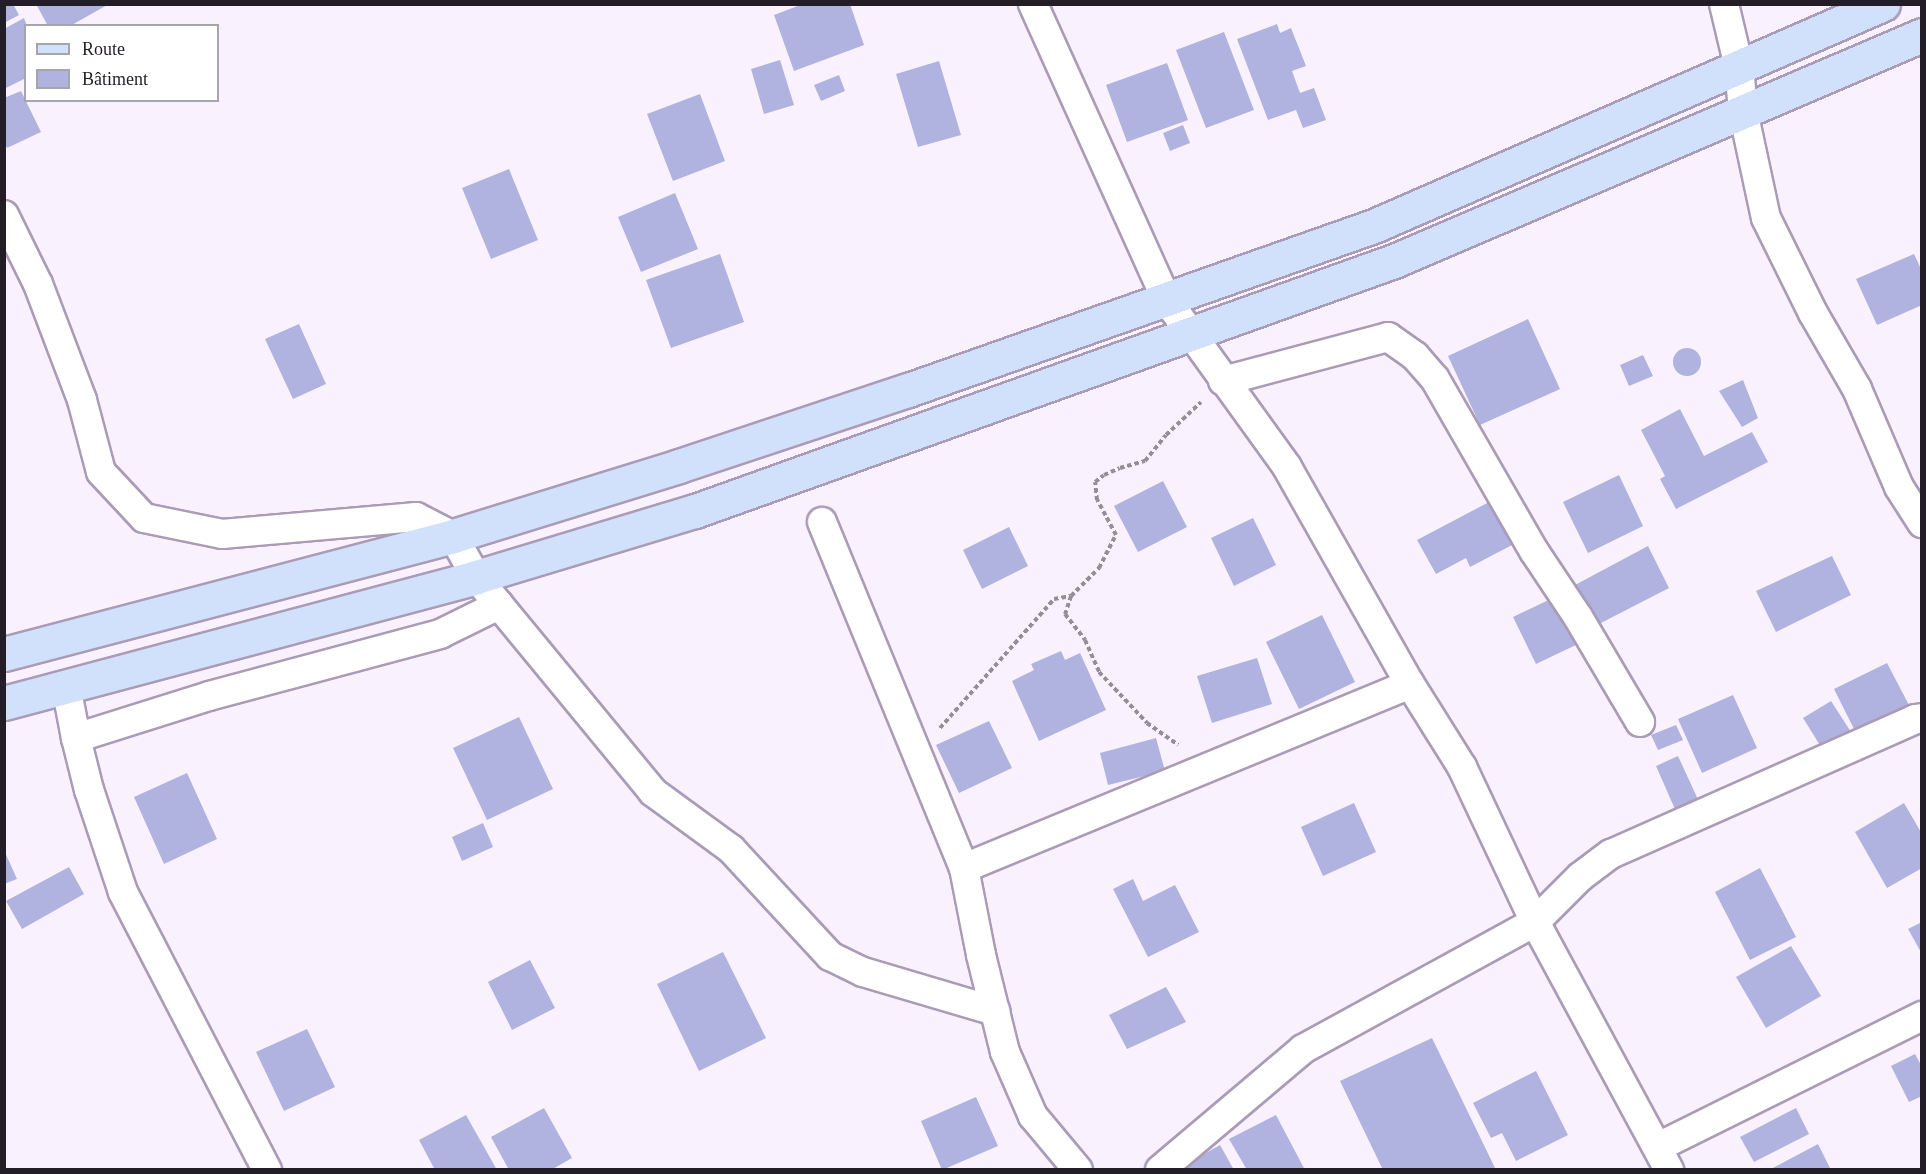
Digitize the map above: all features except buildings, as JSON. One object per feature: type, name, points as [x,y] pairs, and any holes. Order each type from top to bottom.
[{"type":"main road","points":[[4,654],[453,536],[875,401],[1376,225],[1883,4]]},
{"type":"main road","points":[[4,703],[476,577],[695,511],[1394,261],[1922,35]]},
{"type":"street","points":[[1033,4],[1166,300],[1287,467],[1410,684],[1462,767],[1535,922],[1664,1158],[1922,1016]]},
{"type":"street","points":[[1724,4],[1739,67],[1743,111],[1766,218],[1813,314],[1857,389],[1899,487],[1922,523]]},
{"type":"street","points":[[4,215],[38,284],[82,400],[100,472],[144,518],[222,534],[416,518],[453,536],[476,577],[653,792],[731,849],[830,956],[863,972],[994,1011]]},
{"type":"street","points":[[1223,381],[1388,337],[1415,356],[1435,379],[1534,551],[1578,616],[1640,722]]},
{"type":"street","points":[[822,522],[964,868],[994,1011],[1005,1052],[1033,1116],[1078,1170]]},
{"type":"street","points":[[76,738],[209,696],[440,634],[500,605]]},
{"type":"street","points":[[964,868],[1410,684]]},
{"type":"street","points":[[66,686],[89,790],[123,892],[267,1170]]},
{"type":"street","points":[[1160,1170],[1303,1049],[1535,922],[1580,877],[1611,854],[1915,719],[1922,718]]},
{"type":"path","points":[[1211,766],[1147,723],[1099,672],[1085,640],[1065,614],[1071,596],[1099,568],[1116,535],[1097,500],[1095,482],[1120,468],[1145,461],[1166,435],[1223,381]]},
{"type":"path","points":[[917,754],[1054,599],[1071,596]]}]
